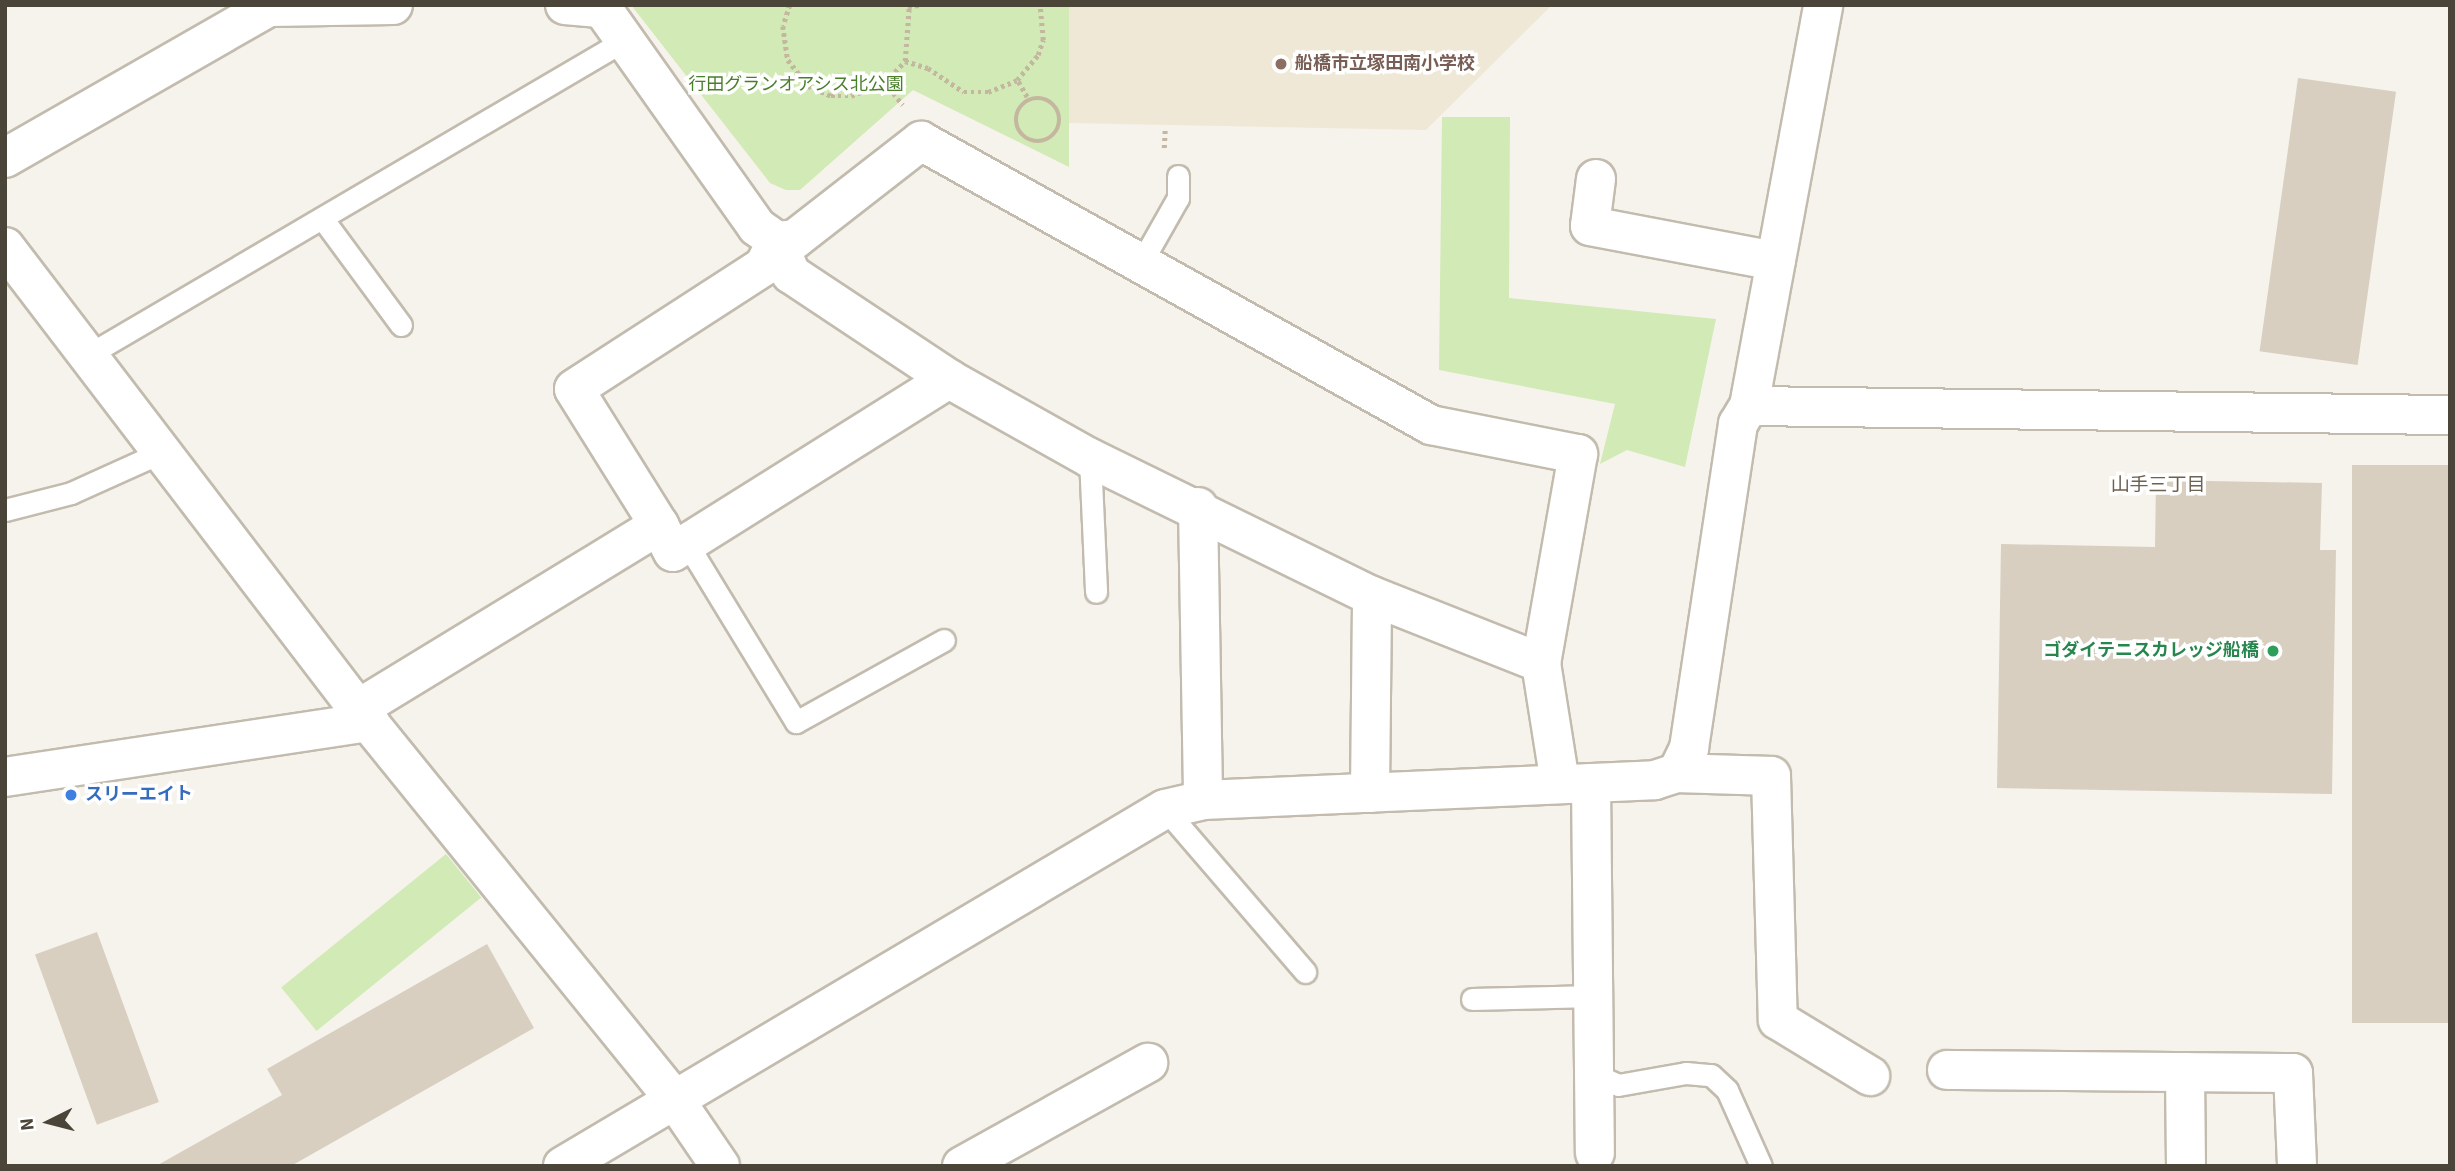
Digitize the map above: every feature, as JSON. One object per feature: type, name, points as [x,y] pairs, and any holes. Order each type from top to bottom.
[{"type":"street","points":[[5,158],[269,7],[393,5]]},
{"type":"street","points":[[565,5],[602,8],[757,227],[777,241],[791,274],[948,379],[1090,458],[1198,507],[1372,596],[1541,663]]},
{"type":"street","points":[[1677,773],[1689,748],[1738,424],[1749,406],[1823,5]]},
{"type":"street","points":[[777,241],[795,239],[921,141],[1431,425],[1578,454],[1541,663],[1575,783],[1594,996],[1595,1153]]},
{"type":"street","points":[[1596,179],[1590,226],[1776,261]]},
{"type":"street","points":[[673,534],[574,389],[764,266],[777,241]]},
{"type":"street","points":[[10,260],[88,355],[364,716],[675,1100],[720,1166]]},
{"type":"street","points":[[5,777],[364,716],[673,534],[948,379]]},
{"type":"street","points":[[1749,406],[2450,415]]},
{"type":"street","points":[[1198,507],[1203,800]]},
{"type":"street","points":[[1370,793],[1372,596]]},
{"type":"street","points":[[563,1166],[1165,809],[1203,800],[1655,780],[1677,773],[1771,776],[1778,1020],[1870,1076]]},
{"type":"street","points":[[962,1166],[1148,1063]]},
{"type":"street","points":[[1947,1070],[2293,1073],[2297,1166]]},
{"type":"street","points":[[2185,1072],[2186,1166]]},
{"type":"lane","points":[[88,355],[625,40]]},
{"type":"lane","points":[[1141,263],[1178,198],[1178,176]]},
{"type":"lane","points":[[322,218],[401,325]]},
{"type":"lane","points":[[5,510],[71,493],[162,452]]},
{"type":"lane","points":[[1090,458],[1096,592]]},
{"type":"lane","points":[[673,534],[796,722],[944,640]]},
{"type":"lane","points":[[1165,809],[1305,972]]},
{"type":"lane","points":[[1472,999],[1594,996]]},
{"type":"lane","points":[[1596,1075],[1618,1086],[1686,1073],[1711,1074],[1727,1090],[1760,1166]]},
{"type":"path","points":[[786,6],[783,26],[788,60],[808,86],[831,96],[851,96],[885,82],[905,61],[908,6],[921,5]]},
{"type":"path","points":[[905,61],[928,68],[964,92],[988,92],[1017,80],[1038,55],[1043,40],[1040,5]]},
{"type":"path","points":[[1017,80],[1027,97]]},
{"type":"path","points":[[885,82],[905,108]]},
{"type":"path","points":[[1027,97],[1047,100],[1056,108],[1059,123],[1054,136],[1045,142],[1025,137],[1018,127],[1016,114],[1027,97]]},
{"type":"shaded area","name":"船橋市立塚田南小学校","points":[[1069,5],[1552,5],[1426,130],[1068,123]]},
{"type":"green space","name":"行田グランオアシス北公園","points":[[631,5],[1069,5],[1069,167],[913,90],[800,190],[786,190],[770,183]]},
{"type":"green space","points":[[1442,117],[1510,117],[1509,298],[1716,319],[1685,467],[1627,450],[1600,464],[1615,404],[1439,370]]},
{"type":"green space","points":[[446,854],[481,898],[316,1031],[281,987]]},
{"type":"building","points":[[2298,78],[2396,92],[2358,365],[2260,351]]},
{"type":"building","points":[[2352,465],[2450,465],[2450,1023],[2352,1023]]},
{"type":"building","points":[[2156,480],[2322,483],[2320,550],[2336,550],[2332,794],[1997,788],[2001,544],[2155,547]]},
{"type":"building","points":[[97,932],[159,1102],[97,1125],[35,955]]},
{"type":"building","points":[[487,944],[534,1028],[291,1166],[156,1166],[282,1095],[267,1069]]},
{"type":"place","name":"船橋市立塚田南小学校","points":[[1281,64]]},
{"type":"place","name":"ゴダイテニスカレッジ船橋","points":[[2273,651]]},
{"type":"place","name":"スリーエイト","points":[[71,795]]},
{"type":"district","name":"山手三丁目","points":[[2158,486]]}]
